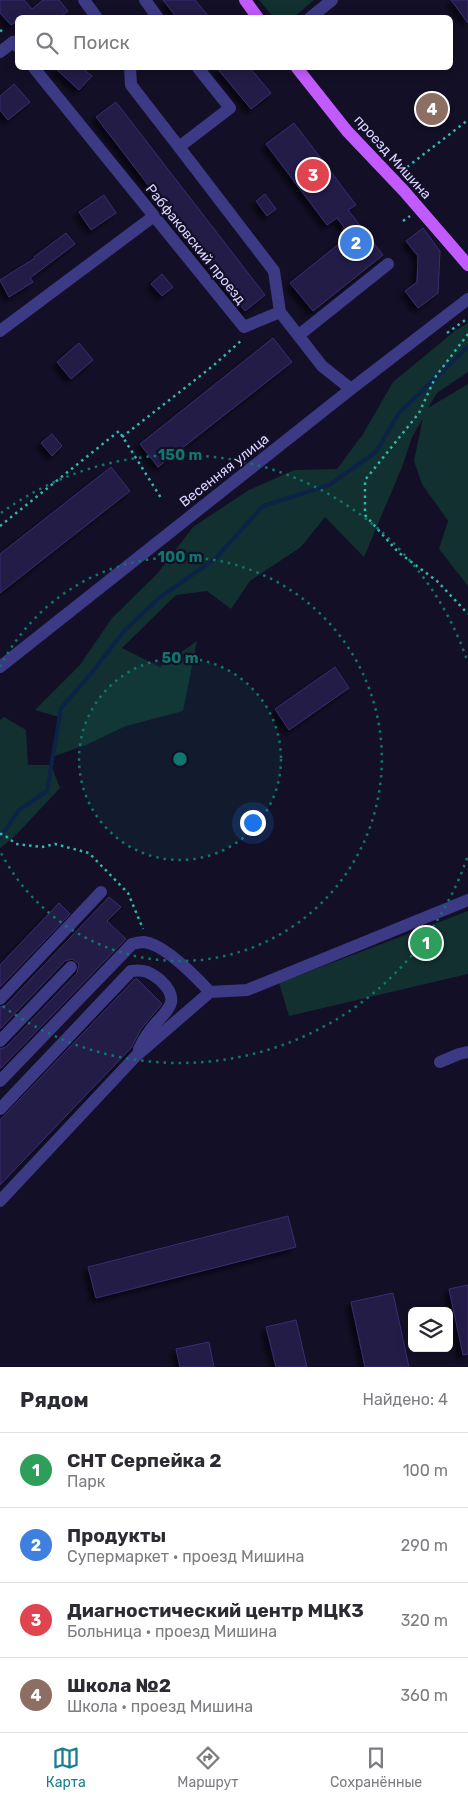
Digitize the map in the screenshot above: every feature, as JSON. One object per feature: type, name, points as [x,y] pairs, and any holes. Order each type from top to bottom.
[{"type":"main road","points":[[245,0],[256,15]]},
{"type":"main road","name":"проезд Мишина","points":[[299,70],[347,131],[392,178],[468,265]]},
{"type":"street","points":[[84,0],[95,15]]},
{"type":"street","points":[[145,0],[156,15]]},
{"type":"street","points":[[314,15],[332,0]]},
{"type":"street","points":[[0,52],[15,45]]},
{"type":"street","name":"Рабфаковский проезд","points":[[36,70],[244,328],[280,312]]},
{"type":"street","points":[[130,70],[131,85],[274,270],[280,312],[322,366],[351,389]]},
{"type":"street","points":[[179,147],[230,108],[200,70]]},
{"type":"street","points":[[0,331],[5,318],[154,216]]},
{"type":"street","points":[[299,335],[388,264]]},
{"type":"street","name":"Весенняя улица","points":[[0,667],[351,389],[468,299]]},
{"type":"street","points":[[0,999],[101,892]]},
{"type":"street","points":[[0,1201],[136,1056],[210,992],[246,990],[468,900]]},
{"type":"street","points":[[0,1081],[132,944],[144,942],[156,946],[194,975],[210,992]]},
{"type":"street","points":[[0,1041],[71,967]]},
{"type":"street","points":[[0,1109],[131,972],[141,970],[152,973],[167,987],[171,999],[170,1008],[149,1031],[136,1056]]},
{"type":"street","points":[[440,1062],[468,1052]]},
{"type":"path","points":[[392,178],[468,120]]},
{"type":"path","points":[[468,334],[436,376],[419,413],[365,480],[366,515],[398,552],[437,582],[468,614]]},
{"type":"path","points":[[122,436],[214,365],[244,338]]},
{"type":"path","points":[[0,526],[119,431],[161,498]]},
{"type":"path","points":[[0,834],[16,844],[42,847],[55,844],[89,853],[128,892],[141,925],[156,946]]},
{"type":"green space","points":[[259,0],[314,0],[296,15],[272,15]]},
{"type":"green space","points":[[468,323],[468,372],[437,393],[428,408],[468,384],[468,586],[439,549],[448,521],[422,484],[414,461],[423,418],[412,437],[402,467],[364,557],[325,517],[301,547],[250,581],[231,609],[207,591],[176,595],[122,648],[160,667],[197,641],[183,711],[126,726],[86,745],[52,757],[59,717],[35,710],[80,665],[112,618],[157,574],[193,527],[249,490],[294,470],[337,469],[363,434],[393,382],[456,330]]},
{"type":"green space","points":[[4,717],[26,730],[28,765],[51,765],[60,788],[15,836],[0,848],[0,720]]},
{"type":"green space","points":[[468,911],[468,974],[289,1016],[279,983]]},
{"type":"building","points":[[0,0],[24,0],[32,9],[43,0],[59,0],[68,11],[63,15],[15,15],[15,22],[11,25],[0,13]]},
{"type":"building","points":[[163,0],[195,0],[208,15],[175,15]]},
{"type":"building","points":[[451,0],[468,0],[468,23]]},
{"type":"building","points":[[57,70],[84,70],[92,76],[79,90]]},
{"type":"building","points":[[219,70],[252,70],[271,93],[251,109]]},
{"type":"building","points":[[14,84],[30,102],[8,120],[0,110],[0,96]]},
{"type":"building","points":[[116,102],[265,295],[245,311],[96,117]]},
{"type":"building","points":[[294,123],[356,205],[348,210],[383,255],[313,311],[290,283],[350,235],[337,218],[327,225],[266,144]]},
{"type":"building","points":[[265,194],[276,209],[267,216],[256,201]]},
{"type":"building","points":[[104,195],[116,213],[91,230],[79,212]]},
{"type":"building","points":[[423,228],[440,251],[438,293],[418,308],[405,291],[417,282],[418,256],[406,241]]},
{"type":"building","points":[[66,233],[75,244],[30,278],[33,282],[9,297],[0,280],[35,258]]},
{"type":"building","points":[[162,274],[173,287],[162,296],[151,284]]},
{"type":"building","points":[[273,338],[292,362],[158,467],[140,444]]},
{"type":"building","points":[[79,343],[93,360],[71,379],[57,362]]},
{"type":"building","points":[[52,434],[62,446],[52,456],[41,443]]},
{"type":"building","points":[[111,467],[130,491],[0,593],[0,554]]},
{"type":"building","points":[[335,667],[349,688],[289,730],[275,709]]},
{"type":"building","points":[[109,897],[121,907],[107,921],[126,939],[0,1069],[0,1049],[6,1047],[77,973],[79,964],[72,959],[65,961],[0,1029],[0,1007],[6,1005]]},
{"type":"building","points":[[59,903],[70,914],[0,987],[0,965]]},
{"type":"building","points":[[135,979],[162,1004],[141,1029],[131,1048],[0,1185],[0,1120]]},
{"type":"building","points":[[288,1216],[296,1247],[96,1298],[88,1267]]},
{"type":"building","points":[[468,1285],[468,1354],[463,1355],[449,1289]]},
{"type":"building","points":[[393,1293],[409,1367],[365,1367],[351,1302]]},
{"type":"building","points":[[296,1320],[307,1367],[276,1367],[266,1327]]},
{"type":"building","points":[[209,1342],[214,1367],[180,1367],[176,1349]]},
{"type":"waterway","points":[[0,838],[19,810],[47,791],[61,708],[90,675],[124,631],[159,598],[215,559],[263,506],[329,485],[376,452],[399,413],[468,347]]},
{"type":"place","name":"Школа №2","points":[[432,109]]},
{"type":"place","name":"Диагностический центр МЦК3","points":[[313,175]]},
{"type":"place","name":"Продукты","points":[[356,243]]},
{"type":"place","name":"СНТ Серпейка 2","points":[[426,943]]}]
